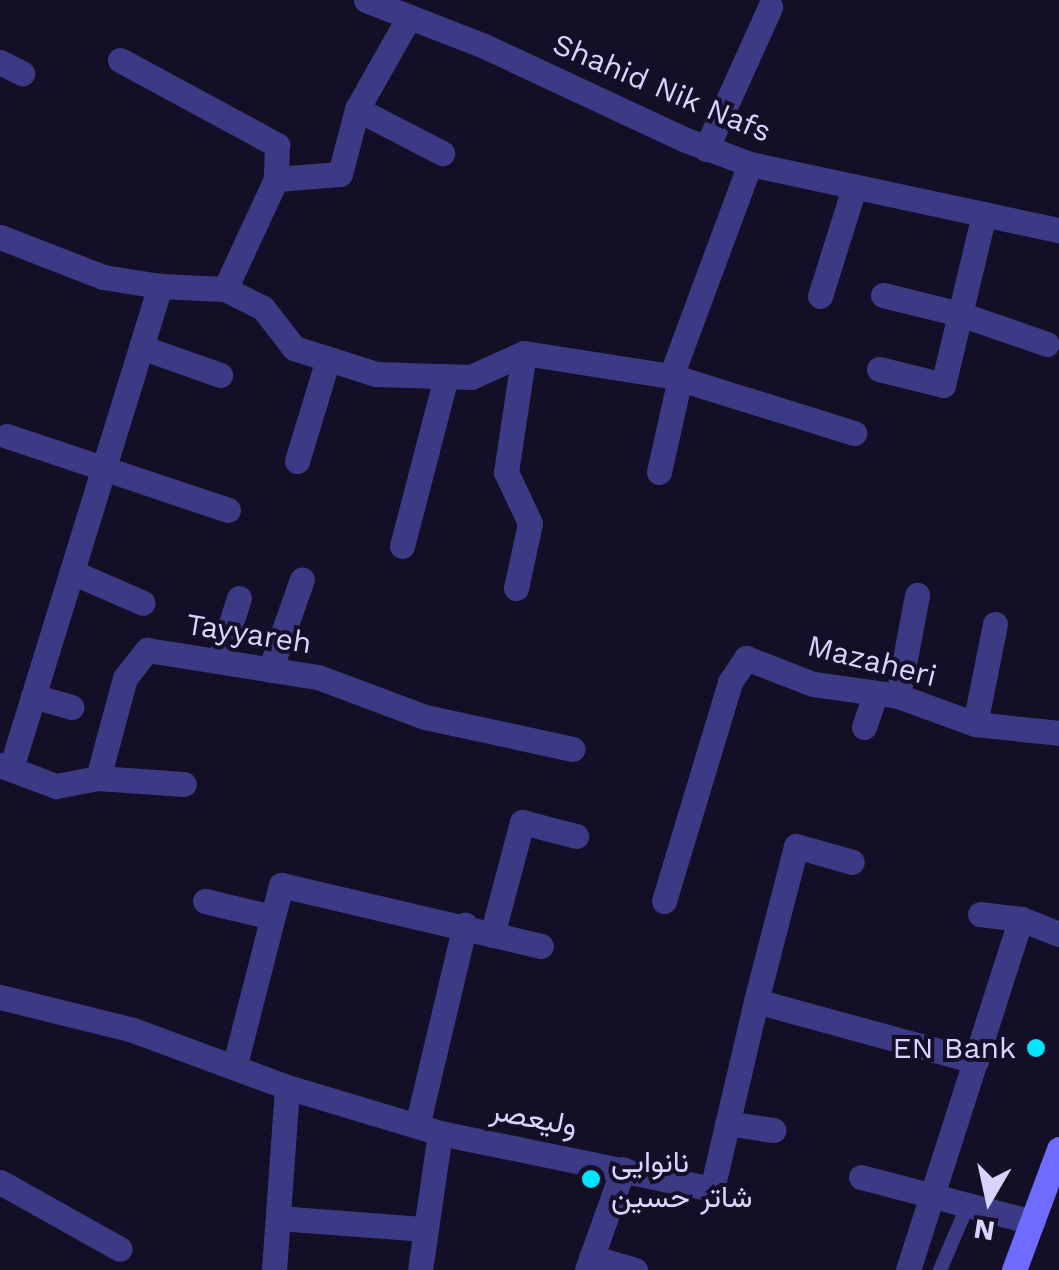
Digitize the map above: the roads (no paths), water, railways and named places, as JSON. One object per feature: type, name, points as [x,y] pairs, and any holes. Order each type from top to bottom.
[{"type":"main road","points":[[1011,1266],[1059,1149]]},
{"type":"street","name":"Shahid Nik Nafs","points":[[366,0],[482,46],[706,148],[750,164],[1059,230]]},
{"type":"street","points":[[706,148],[770,7]]},
{"type":"street","points":[[276,179],[340,174],[357,109],[409,17]]},
{"type":"street","points":[[120,60],[277,145],[276,179],[225,289]]},
{"type":"street","points":[[357,109],[442,153]]},
{"type":"street","points":[[659,472],[675,377],[750,164]]},
{"type":"street","points":[[820,296],[854,188]]},
{"type":"street","points":[[878,369],[943,385],[984,214]]},
{"type":"street","points":[[0,237],[103,277],[160,286],[225,289],[262,308],[294,348],[376,374],[471,378],[524,352],[675,377],[854,433]]},
{"type":"street","points":[[160,286],[33,696],[5,767],[56,786],[98,778],[184,784]]},
{"type":"street","points":[[883,294],[960,314],[1047,344]]},
{"type":"street","points":[[142,346],[220,375]]},
{"type":"street","points":[[516,588],[530,523],[506,472],[524,352]]},
{"type":"street","points":[[298,461],[328,359]]},
{"type":"street","points":[[402,546],[446,376]]},
{"type":"street","points":[[7,436],[228,510]]},
{"type":"street","points":[[72,572],[143,603]]},
{"type":"street","points":[[270,670],[302,578]]},
{"type":"street","points":[[864,726],[886,696],[918,595]]},
{"type":"street","points":[[219,662],[240,598]]},
{"type":"street","points":[[975,724],[995,624]]},
{"type":"street","name":"Tayyareh","points":[[98,778],[126,678],[146,650],[318,677],[425,716],[573,749]]},
{"type":"street","name":"Mazaheri","points":[[664,901],[730,682],[746,658],[813,684],[886,696],[975,724],[1059,734]]},
{"type":"street","points":[[33,696],[71,707]]},
{"type":"street","points":[[492,935],[522,822],[576,836]]},
{"type":"street","name":"ولیعصر","points":[[0,998],[133,1030],[235,1064],[287,1087],[429,1129],[712,1190],[796,846],[852,862]]},
{"type":"street","points":[[235,1064],[281,885],[465,925],[541,946]]},
{"type":"street","points":[[205,902],[272,917]]},
{"type":"street","points":[[980,914],[1021,919],[1059,934]]},
{"type":"street","points":[[908,1270],[1021,919]]},
{"type":"street","points":[[420,1270],[426,1230],[429,1129],[465,925]]},
{"type":"street","points":[[756,1001],[976,1061]]},
{"type":"street","points":[[274,1270],[287,1087]]},
{"type":"street","points":[[728,1123],[773,1130]]},
{"type":"street","points":[[622,1169],[589,1263],[635,1270]]},
{"type":"street","points":[[861,1178],[1032,1222]]},
{"type":"street","points":[[0,1182],[120,1249]]},
{"type":"street","points":[[278,1218],[426,1230]]},
{"type":"lane","points":[[940,1270],[968,1206]]},
{"type":"place","name":"EN Bank","points":[[1036,1048]]},
{"type":"place","name":"نانوایی شاتر حسین","points":[[591,1179]]}]
